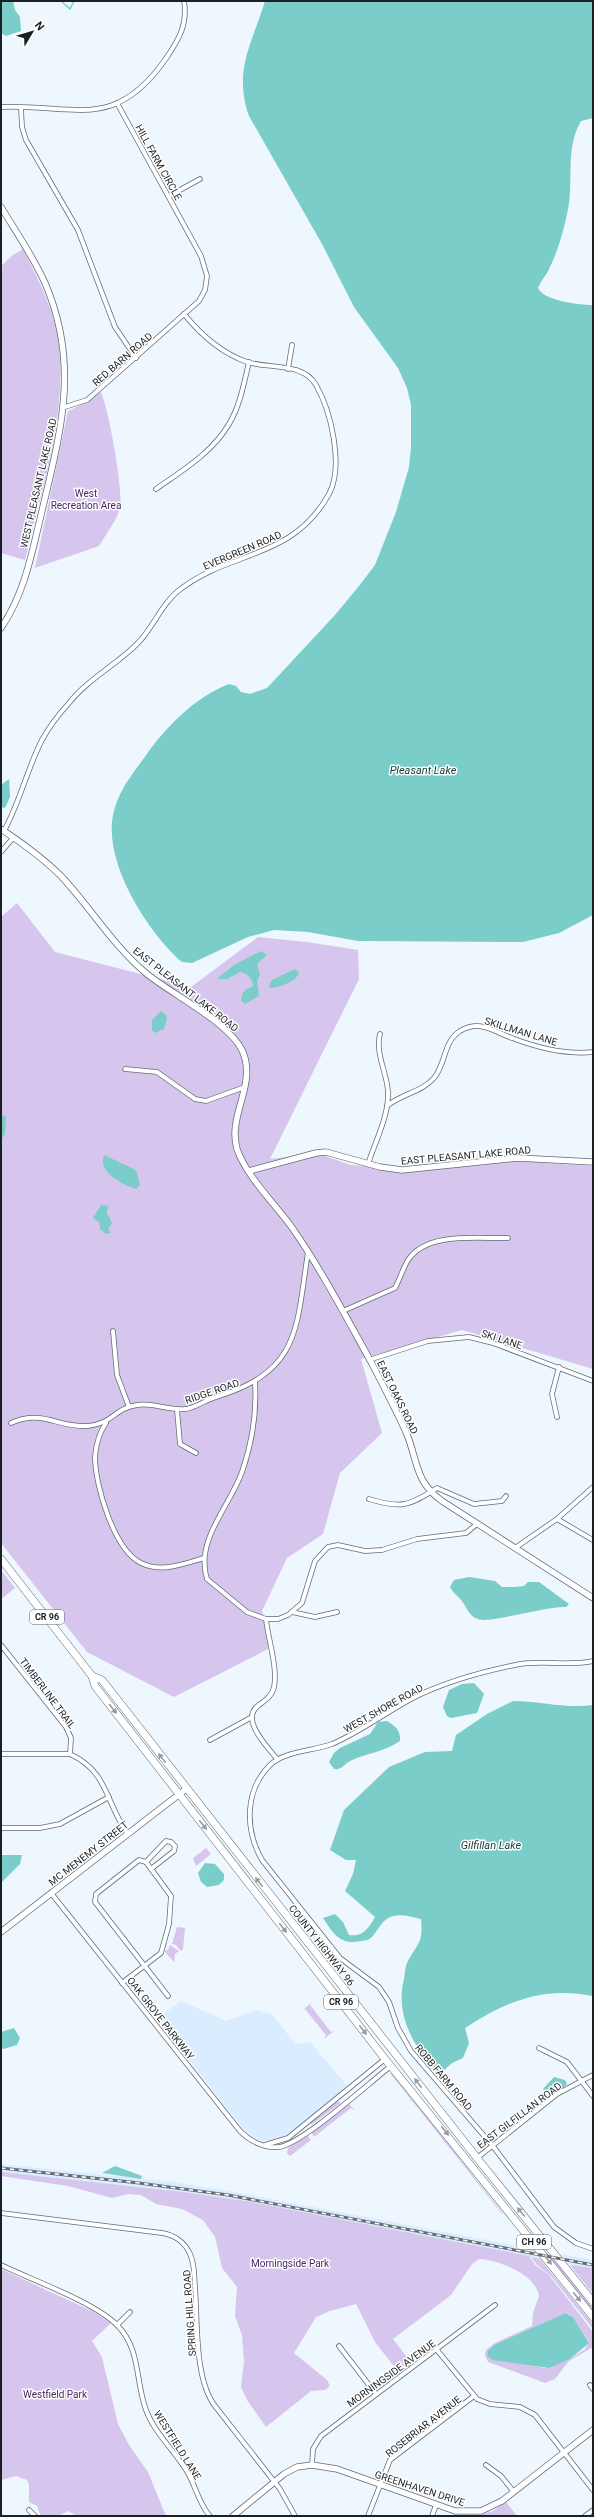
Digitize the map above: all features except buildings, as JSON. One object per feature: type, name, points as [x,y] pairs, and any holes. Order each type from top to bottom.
[{"type":"main road","name":"COUNTY HIGHWAY 96","points":[[1,1559],[92,1676],[95,1686],[385,2059],[506,2208]]},
{"type":"main road","name":"COUNTY HIGHWAY 96","points":[[92,1676],[102,1680],[186,1789],[549,2247]]},
{"type":"main road","name":"CH 96","points":[[506,2208],[593,2317]]},
{"type":"main road","name":"CH 96","points":[[549,2247],[593,2302]]},
{"type":"street","points":[[1,107],[77,112],[98,109],[117,102],[146,83],[177,42],[185,24],[184,1]]},
{"type":"street","name":"HILL FARM CIRCLE","points":[[117,102],[201,256],[206,270],[206,283],[202,296],[184,314]]},
{"type":"street","points":[[21,108],[22,127],[26,140],[78,230],[115,326],[136,358]]},
{"type":"street","points":[[169,196],[200,179]]},
{"type":"street","name":"WEST PLEASANT LAKE ROAD","points":[[1,207],[37,267],[54,307],[64,357],[65,407],[59,441],[24,580],[13,609],[1,628]]},
{"type":"street","name":"RED BARN ROAD","points":[[65,407],[87,400],[184,314]]},
{"type":"street","name":"EVERGREEN ROAD","points":[[2,830],[42,739],[57,718],[83,688],[114,665],[138,643],[173,595],[202,576],[287,540],[304,526],[324,502],[334,478],[335,447],[329,418],[313,380],[304,373],[249,362],[207,339],[184,314]]},
{"type":"street","points":[[288,369],[292,345]]},
{"type":"street","points":[[156,489],[199,459],[222,435],[230,424],[238,403],[249,362]]},
{"type":"street","name":"EAST PLEASANT LAKE ROAD","points":[[2,830],[59,874],[111,939],[134,962],[232,1036],[241,1049],[246,1063],[245,1087],[236,1116],[234,1133],[237,1150],[249,1171],[316,1153],[336,1155],[368,1164],[402,1170],[518,1158],[593,1162]]},
{"type":"street","points":[[1,852],[14,838]]},
{"type":"street","name":"SKILLMAN LANE","points":[[387,1106],[398,1098],[429,1083],[437,1074],[452,1039],[461,1031],[472,1027],[489,1028],[519,1040],[552,1050],[593,1052]]},
{"type":"street","points":[[368,1164],[387,1106],[386,1082],[378,1046],[380,1034]]},
{"type":"street","points":[[125,1069],[157,1072],[195,1099],[206,1101],[245,1087]]},
{"type":"street","name":"EAST OAKS ROAD","points":[[249,1171],[308,1251],[329,1284],[405,1431],[417,1472],[430,1492],[593,1598]]},
{"type":"street","points":[[343,1311],[395,1288],[408,1260],[418,1249],[440,1240],[508,1238]]},
{"type":"street","name":"RIDGE ROAD","points":[[11,1423],[35,1417],[78,1426],[106,1422],[129,1406],[151,1404],[177,1410],[192,1408],[255,1382],[277,1363],[293,1336],[298,1315],[308,1251]]},
{"type":"street","points":[[114,1331],[117,1375],[129,1406]]},
{"type":"street","name":"SKI LANE","points":[[369,1360],[428,1341],[468,1337],[493,1343],[593,1381]]},
{"type":"street","points":[[557,1417],[552,1394],[559,1367]]},
{"type":"street","points":[[255,1382],[254,1426],[247,1458],[235,1489],[207,1543],[204,1558],[205,1572],[212,1584],[247,1612],[266,1619],[283,1618],[292,1612],[302,1602],[315,1561],[325,1549],[338,1545],[365,1551],[382,1550],[417,1539],[466,1533],[478,1524]]},
{"type":"street","points":[[177,1410],[180,1444],[196,1453]]},
{"type":"street","points":[[106,1422],[101,1430],[97,1442],[96,1465],[106,1508],[121,1544],[141,1563],[156,1568],[173,1566],[204,1558]]},
{"type":"street","points":[[515,1548],[557,1519],[593,1487]]},
{"type":"street","points":[[369,1499],[391,1505],[403,1505],[437,1488],[468,1503],[479,1505],[502,1501],[506,1496]]},
{"type":"street","points":[[557,1519],[593,1540]]},
{"type":"street","points":[[292,1612],[315,1617],[337,1612]]},
{"type":"street","points":[[266,1619],[274,1686],[270,1696],[257,1706],[252,1718],[255,1729],[277,1759]]},
{"type":"street","name":"TIMBERLINE TRAIL","points":[[1,1645],[66,1727],[71,1738],[70,1754]]},
{"type":"street","name":"WEST SHORE ROAD","points":[[277,1759],[333,1743],[411,1700],[435,1689],[522,1663],[576,1664],[593,1661]]},
{"type":"street","points":[[210,1740],[252,1718]]},
{"type":"street","points":[[1,1754],[70,1754],[93,1769],[103,1781],[117,1817],[128,1834]]},
{"type":"street","name":"ROBB FARM ROAD","points":[[277,1759],[260,1778],[251,1801],[250,1826],[258,1852],[340,1958],[379,1988],[389,2002],[398,2028],[411,2050],[492,2145],[554,2227],[576,2243],[593,2249]]},
{"type":"street","name":"MC MENEMY STREET","points":[[1,1932],[186,1789]]},
{"type":"street","points":[[1,1828],[40,1828],[55,1825],[69,1820],[109,1797]]},
{"type":"street","points":[[146,1862],[158,1847],[166,1841],[171,1842],[175,1846],[174,1851],[151,1868]]},
{"type":"street","points":[[122,1983],[144,1966],[161,1953],[172,1902],[168,1891],[151,1868],[146,1862],[139,1860],[94,1898],[95,1902],[144,1966],[168,1996]]},
{"type":"street","name":"OAK GROVE PARKWAY","points":[[51,1893],[240,2131],[252,2141],[264,2145],[281,2147],[305,2134],[391,2066]]},
{"type":"street","points":[[539,2048],[567,2062],[593,2096]]},
{"type":"street","points":[[264,2145],[288,2138],[385,2059]]},
{"type":"street","name":"EAST GILFILLAN ROAD","points":[[477,2158],[557,2094],[593,2075]]},
{"type":"street","name":"SPRING HILL ROAD","points":[[1,2213],[162,2233],[173,2236],[182,2242],[190,2253],[193,2263],[201,2370],[205,2388],[213,2404],[274,2481],[295,2516]]},
{"type":"street","name":"WESTFIELD LANE","points":[[1,2265],[94,2309],[117,2325],[127,2337],[135,2353],[142,2397],[151,2422],[186,2469],[202,2504],[210,2516]]},
{"type":"street","name":"MORNINGSIDE AVENUE","points":[[312,2465],[313,2449],[319,2438],[495,2305]]},
{"type":"street","points":[[117,2325],[130,2312]]},
{"type":"street","points":[[340,2346],[376,2394]]},
{"type":"street","points":[[437,2350],[474,2396],[488,2404],[515,2405],[528,2410],[536,2416],[593,2490]]},
{"type":"street","name":"ROSEBRIAR AVENUE","points":[[368,2516],[391,2459],[474,2396]]},
{"type":"street","name":"GREENHAVEN DRIVE","points":[[233,2516],[274,2481],[292,2469],[312,2465],[334,2468],[459,2512],[477,2512],[494,2506],[514,2492],[593,2430]]},
{"type":"street","points":[[486,2465],[502,2478],[514,2492]]},
{"type":"street","points":[[432,2516],[436,2505]]},
{"type":"street","points":[[29,2510],[35,2516]]},
{"type":"street","points":[[585,2516],[593,2510]]},
{"type":"shaded area","points":[[181,2001],[226,2021],[256,2010],[273,2015],[295,2044],[310,2042],[349,2088],[290,2135],[274,2142],[259,2140],[243,2129],[157,2018]]},
{"type":"shaded area","points":[[1,2164],[174,2182],[240,2193],[533,2249],[540,2259],[1,2172]]},
{"type":"shaded area","points":[[561,2254],[593,2260],[593,2269],[570,2265]]},
{"type":"green space","name":"West Recreation Area","points":[[23,249],[45,296],[54,320],[59,345],[60,372],[59,399],[51,454],[25,560],[1,553],[1,266],[13,255]]},
{"type":"green space","name":"West Recreation Area","points":[[101,392],[115,449],[118,468],[121,499],[119,513],[99,546],[35,568],[68,411],[87,402]]},
{"type":"green space","points":[[17,903],[55,952],[191,987],[258,937],[307,942],[358,950],[359,979],[270,1159],[316,1153],[351,1165],[426,1170],[517,1161],[593,1166],[593,1369],[462,1330],[361,1359],[382,1433],[340,1473],[323,1534],[287,1558],[262,1611],[269,1635],[268,1649],[174,1697],[87,1652],[1,1543],[1,917]]},
{"type":"green space","points":[[1,1570],[15,1588],[1,1599]]},
{"type":"green space","points":[[206,1848],[211,1854],[196,1866],[193,1858]]},
{"type":"green space","points":[[177,1927],[185,1928],[183,1949],[181,1951],[176,1945],[172,1944]]},
{"type":"green space","points":[[170,1945],[179,1951],[175,1954],[174,1962],[164,1951],[168,1950]]},
{"type":"green space","points":[[312,2002],[310,2005],[331,2032],[335,2030],[324,2039],[326,2035],[305,2009],[302,2011]]},
{"type":"green space","points":[[390,2073],[395,2076],[503,2214],[502,2214]]},
{"type":"green space","points":[[338,2101],[340,2104],[311,2125],[311,2122]]},
{"type":"green space","points":[[347,2104],[350,2105],[355,2111],[351,2108],[314,2137],[311,2132]]},
{"type":"green space","points":[[307,2135],[311,2140],[290,2156],[287,2153],[288,2148]]},
{"type":"green space","name":"Morningside Park","points":[[1,2172],[183,2192],[252,2202],[529,2256],[535,2265],[549,2275],[593,2332],[593,2347],[569,2361],[555,2379],[545,2383],[488,2362],[485,2355],[486,2350],[495,2343],[532,2326],[533,2313],[539,2296],[531,2281],[524,2275],[506,2265],[479,2259],[472,2264],[451,2295],[393,2339],[413,2365],[400,2374],[375,2342],[356,2304],[330,2311],[316,2317],[294,2353],[327,2380],[330,2386],[325,2390],[311,2391],[266,2427],[247,2400],[241,2387],[244,2362],[242,2335],[235,2316],[237,2287],[222,2268],[215,2237],[203,2220],[182,2209],[156,2204],[141,2195],[128,2194],[112,2198],[68,2186],[1,2176]],"holes":[[[567,2313],[572,2316],[589,2342],[585,2349],[570,2359],[545,2368],[510,2361],[490,2348]]]},
{"type":"green space","points":[[531,2257],[540,2259],[593,2324],[593,2329],[551,2276],[537,2265]]},
{"type":"green space","points":[[551,2259],[556,2260],[593,2307],[593,2311]]},
{"type":"green space","points":[[570,2265],[593,2268],[593,2294]]},
{"type":"green space","name":"Westfield Park","points":[[1,2269],[94,2312],[111,2323],[92,2341],[102,2357],[118,2424],[129,2445],[148,2472],[166,2516],[77,2516],[68,2511],[58,2516],[41,2516],[37,2506],[29,2502],[29,2485],[27,2480],[16,2476],[1,2480]]},
{"type":"green space","points":[[506,2502],[517,2516],[477,2516],[493,2511]]},
{"type":"water","points":[[1,1],[13,1],[15,10],[20,17],[21,31],[6,36],[1,33]]},
{"type":"water","name":"Pleasant Lake","points":[[265,1],[593,1],[593,118],[581,121],[576,132],[571,155],[569,202],[564,227],[553,261],[538,288],[547,296],[555,299],[571,303],[593,305],[593,915],[559,933],[523,942],[358,941],[308,932],[274,930],[248,937],[192,963],[182,962],[168,949],[142,914],[130,893],[114,851],[112,830],[114,811],[117,802],[124,786],[149,751],[184,712],[217,689],[229,684],[236,686],[241,692],[250,694],[267,688],[335,615],[375,565],[396,512],[409,467],[411,448],[411,405],[407,388],[398,368],[354,307],[322,244],[249,116],[243,85],[244,71],[246,57]]},
{"type":"water","points":[[9,779],[10,797],[5,808],[1,807],[1,785]]},
{"type":"water","points":[[261,951],[267,955],[257,964],[260,975],[257,981],[259,996],[245,1004],[241,1000],[242,994],[253,986],[249,977],[240,972],[227,979],[217,979],[234,965]]},
{"type":"water","points":[[295,969],[299,972],[292,981],[284,985],[271,988],[269,986],[272,980]]},
{"type":"water","points":[[161,1011],[166,1015],[167,1019],[164,1029],[155,1033],[152,1030],[152,1020]]},
{"type":"water","points":[[1,1114],[6,1117],[5,1134],[1,1140]]},
{"type":"water","points":[[104,1155],[134,1169],[137,1172],[140,1185],[136,1189],[112,1177],[104,1167]]},
{"type":"water","points":[[101,1205],[108,1206],[107,1213],[112,1223],[108,1229],[111,1233],[106,1234],[100,1229],[99,1222],[93,1218]]},
{"type":"water","points":[[469,1577],[495,1581],[502,1587],[524,1586],[528,1582],[539,1582],[569,1604],[566,1607],[557,1607],[493,1619],[478,1619],[470,1614],[462,1601],[450,1587],[454,1580]]},
{"type":"water","points":[[474,1683],[484,1694],[477,1713],[451,1718],[447,1716],[443,1707],[449,1690],[462,1684]]},
{"type":"water","name":"Gilfillan Lake","points":[[513,1701],[573,1706],[593,1705],[593,1996],[575,1993],[541,1995],[511,2003],[496,2010],[465,2028],[469,2043],[463,2058],[452,2063],[442,2072],[436,2072],[413,2040],[404,2017],[402,2005],[402,1992],[406,1968],[408,1961],[421,1938],[421,1919],[400,1915],[389,1917],[383,1922],[372,1937],[365,1941],[348,1942],[338,1937],[330,1929],[323,1918],[335,1914],[343,1922],[349,1935],[358,1935],[365,1931],[375,1917],[345,1891],[353,1874],[356,1860],[346,1860],[330,1850],[344,1810],[389,1767],[425,1752],[452,1751],[456,1735],[487,1714]]},
{"type":"water","points":[[387,1721],[397,1729],[400,1734],[400,1741],[388,1748],[350,1761],[341,1768],[334,1769],[329,1762],[334,1753],[340,1748],[370,1734],[378,1722]]},
{"type":"water","points":[[1,1855],[22,1855],[20,1864],[1,1883]]},
{"type":"water","points":[[205,1863],[215,1864],[224,1874],[224,1880],[219,1885],[207,1887],[201,1882],[198,1873]]},
{"type":"water","points":[[14,2028],[20,2038],[17,2045],[3,2049],[1,2048],[1,2032]]},
{"type":"water","points":[[554,2077],[565,2080],[567,2084],[552,2098],[543,2089]]},
{"type":"water","points":[[115,2166],[142,2176],[141,2179],[102,2173]]},
{"type":"water","points":[[566,2313],[573,2317],[589,2343],[570,2359],[549,2368],[493,2360],[487,2356],[488,2351],[494,2345]]},
{"type":"waterway","points":[[61,1],[70,9],[74,1]]},
{"type":"railway","points":[[1,2168],[139,2183],[228,2195],[593,2265]]}]
